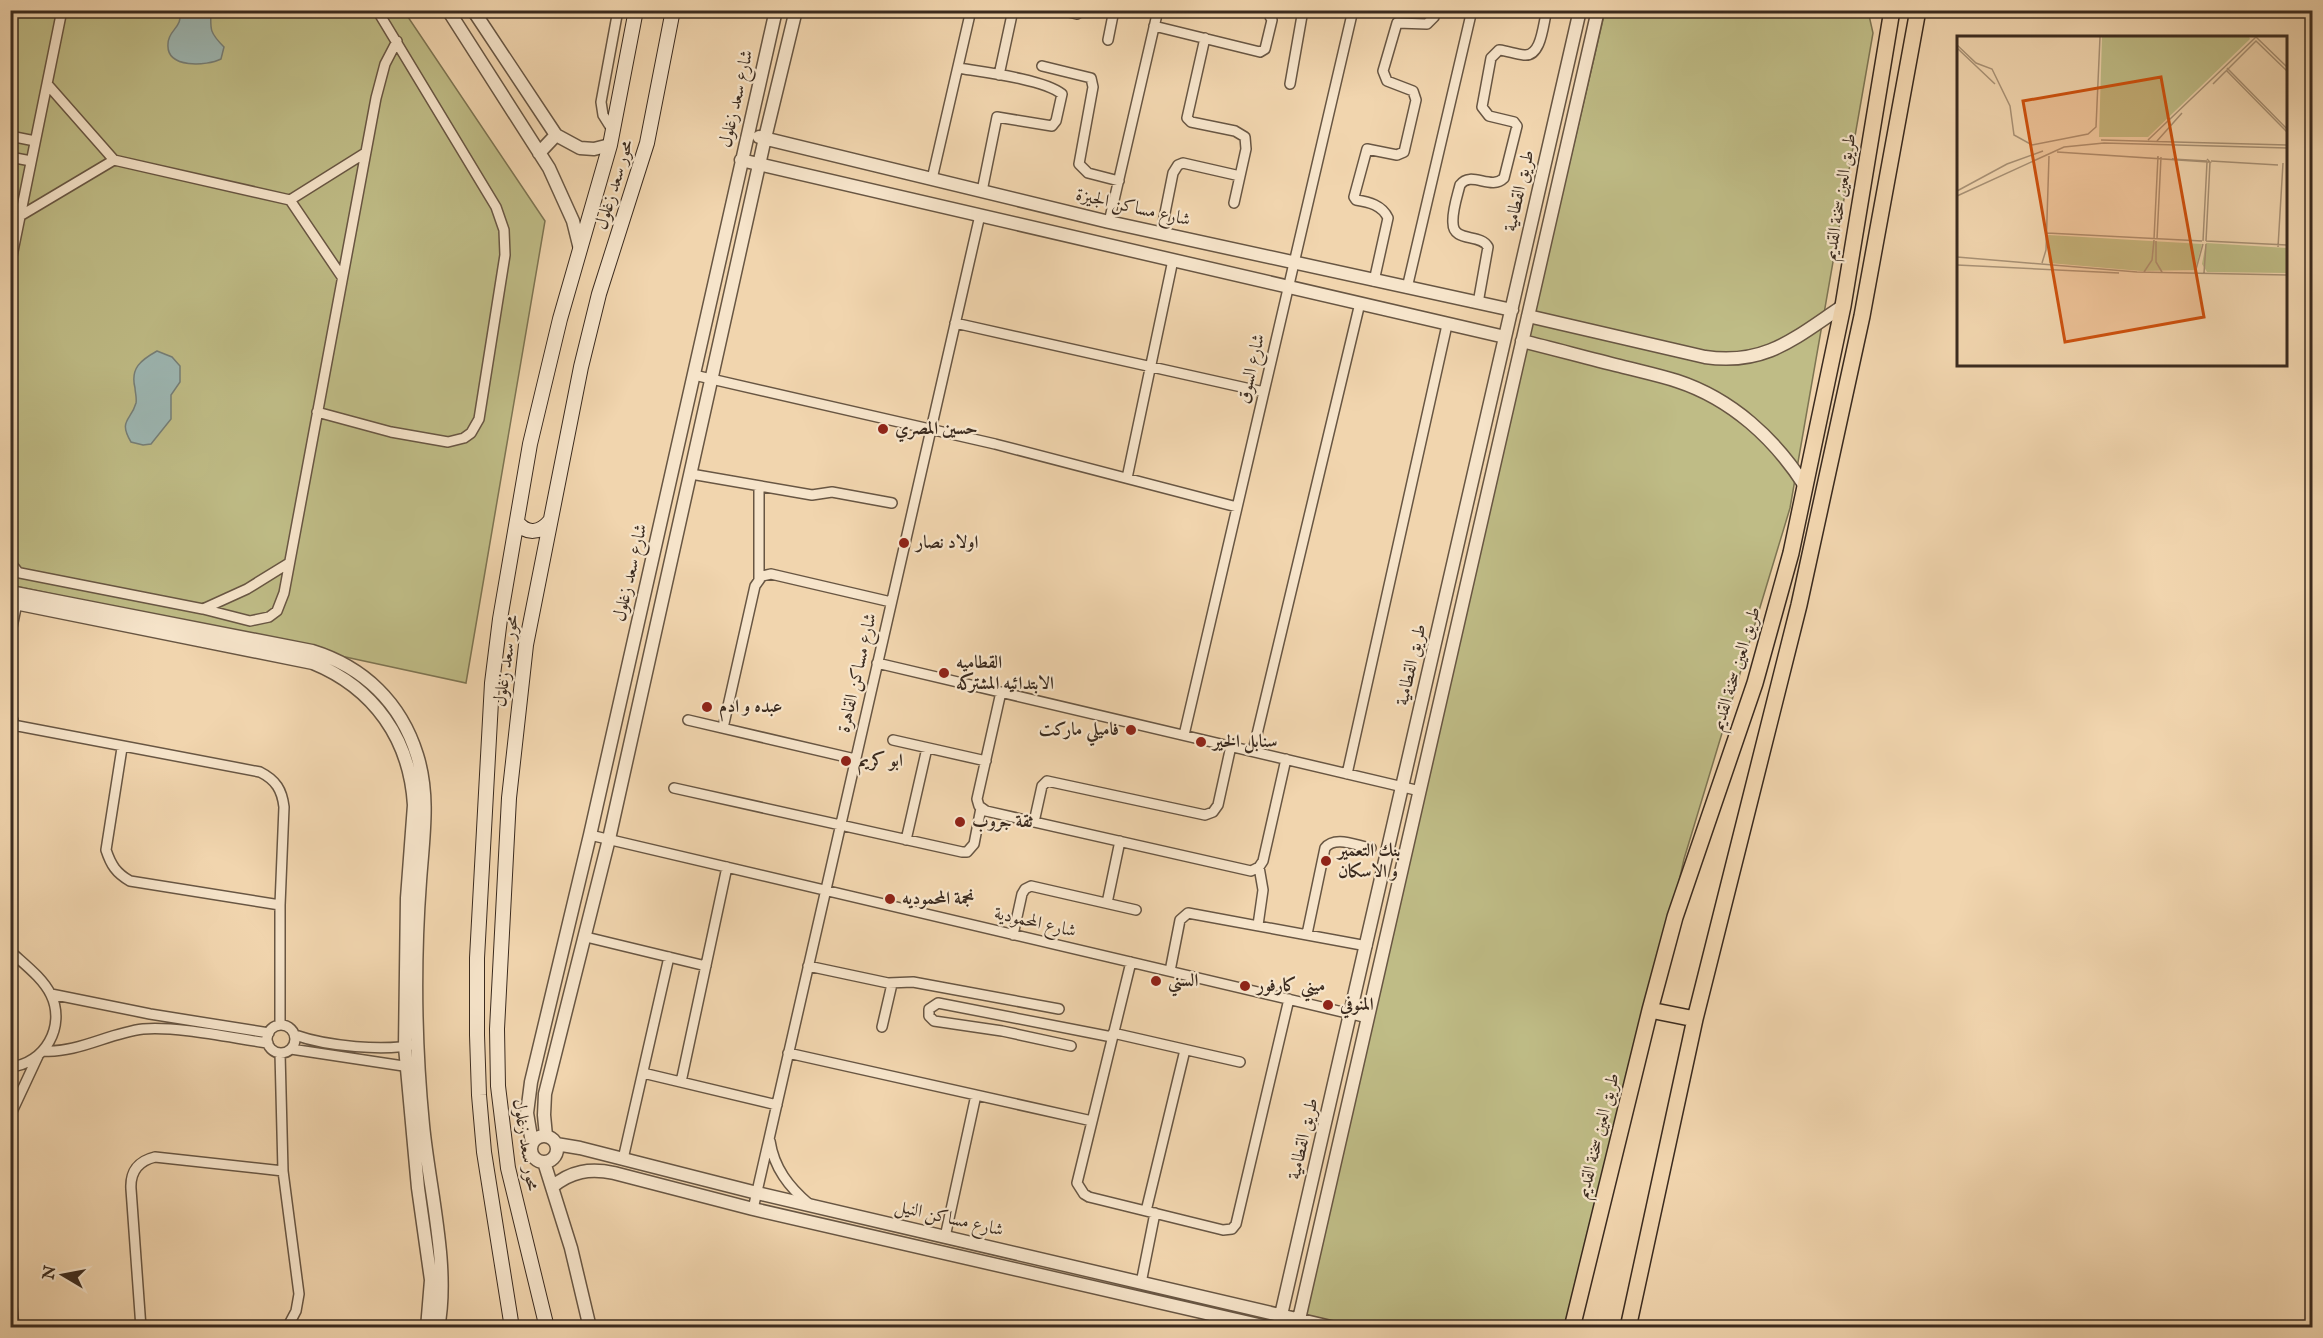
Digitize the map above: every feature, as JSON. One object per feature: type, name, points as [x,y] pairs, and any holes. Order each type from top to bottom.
[{"type":"main road","name":"محور سعد زغلول","points":[[512,1328],[484,1152],[477,1035],[477,958],[492,683],[500,619],[530,444],[544,382],[612,138],[636,10]]},
{"type":"main road","name":"محور سعد زغلول","points":[[547,1328],[508,1168],[498,1086],[504,874],[517,722],[526,645],[589,331],[647,142],[673,10]]},
{"type":"main road","name":"طريق العين سخنة القديم","points":[[1572,1328],[1650,1010],[1691,865],[1767,644],[1791,553],[1843,306],[1892,10]]},
{"type":"main road","points":[[1628,1328],[1695,1019],[1799,605],[1862,316],[1918,10]]},
{"type":"main road","points":[[517,522],[524,529],[534,532],[544,528],[550,521]]},
{"type":"main road","points":[[1650,1010],[1695,1019]]},
{"type":"street","points":[[10,266],[62,10]]},
{"type":"street","points":[[316,412],[391,432],[448,442],[464,438],[476,426],[479,419],[506,255],[504,230],[496,207],[377,10]]},
{"type":"street","points":[[448,10],[539,153],[561,192],[573,221],[580,249]]},
{"type":"street","points":[[473,10],[556,135],[580,148],[594,149],[612,138],[603,116],[601,102],[618,10]]},
{"type":"street","name":"شارع سعد زغلول","points":[[532,1143],[528,1124],[528,1103],[538,1052],[590,835],[776,10]]},
{"type":"street","name":"شارع سعد زغلول","points":[[551,1140],[544,1104],[609,840],[765,138],[796,10]]},
{"type":"street","points":[[932,179],[971,10]]},
{"type":"street","points":[[999,75],[1013,10]]},
{"type":"street","points":[[1060,10],[1077,14],[1083,10]]},
{"type":"street","points":[[1108,40],[1114,10]]},
{"type":"street","points":[[1109,222],[1158,10]]},
{"type":"street","points":[[1154,26],[1262,51],[1265,49],[1271,17],[1268,13],[1258,10]]},
{"type":"street","points":[[1290,84],[1304,10]]},
{"type":"street","name":"شارع السوق","points":[[1184,735],[1353,10]]},
{"type":"street","points":[[1374,281],[1388,218],[1380,207],[1356,200],[1354,197],[1367,149],[1397,155],[1404,152],[1416,100],[1413,91],[1387,81],[1383,71],[1397,23],[1427,24],[1434,17],[1436,10]]},
{"type":"street","points":[[1407,288],[1472,10]]},
{"type":"street","points":[[1478,303],[1488,247],[1483,240],[1461,235],[1454,228],[1453,219],[1460,185],[1463,180],[1468,179],[1494,183],[1504,178],[1517,126],[1514,122],[1489,117],[1484,111],[1482,102],[1491,58],[1499,51],[1524,55],[1532,53],[1538,47],[1547,10]]},
{"type":"street","name":"طريق القطامية","points":[[1280,1322],[1580,10]]},
{"type":"street","name":"طريق القطامية","points":[[1298,1323],[1598,10]]},
{"type":"street","points":[[1205,38],[1187,120],[1235,131],[1245,137],[1246,149],[1234,203]]},
{"type":"street","points":[[10,562],[14,572],[203,609],[250,621],[269,617],[282,603],[365,153],[380,80],[385,64],[397,41]]},
{"type":"street","points":[[1042,66],[1091,78],[1093,87],[1079,164],[1088,173],[1119,181]]},
{"type":"street","points":[[958,68],[999,75],[1056,90],[1062,96],[1056,121],[1052,126],[997,117],[982,191]]},
{"type":"street","points":[[48,85],[114,160],[291,200],[342,277]]},
{"type":"street","name":"شارع مساكن الجيزة","points":[[747,134],[1109,222],[1512,310]]},
{"type":"street","points":[[539,153],[556,135]]},
{"type":"street","points":[[10,136],[35,141]]},
{"type":"street","points":[[291,200],[365,153]]},
{"type":"street","points":[[10,157],[31,161]]},
{"type":"street","points":[[20,216],[114,160]]},
{"type":"street","points":[[741,160],[1505,337]]},
{"type":"street","points":[[1161,233],[1173,173],[1178,165],[1183,163],[1240,176]]},
{"type":"street","name":"شارع مساكن القاهرة","points":[[753,1209],[980,215]]},
{"type":"street","points":[[1127,478],[1173,260]]},
{"type":"street","points":[[1252,752],[1360,303]]},
{"type":"street","points":[[1528,316],[1706,357],[1731,360],[1754,357],[1776,350],[1843,306]]},
{"type":"street","points":[[955,323],[1264,392]]},
{"type":"street","points":[[1347,774],[1447,325]]},
{"type":"street","points":[[1522,341],[1676,381],[1705,393],[1731,408],[1762,432],[1788,461],[1805,486]]},
{"type":"street","points":[[694,375],[995,444],[1238,507]]},
{"type":"street","points":[[691,474],[813,495],[832,492],[892,503]]},
{"type":"street","points":[[723,728],[759,579],[759,486]]},
{"type":"street","points":[[203,609],[248,589],[289,563]]},
{"type":"street","points":[[759,579],[771,574],[891,602]]},
{"type":"street","points":[[10,637],[14,598],[299,658],[341,676],[376,705],[400,742],[412,785],[414,805],[406,926],[411,1045],[418,1069],[427,1167],[440,1259],[441,1302],[438,1328]]},
{"type":"street","points":[[877,663],[1420,791]]},
{"type":"street","points":[[674,788],[840,826],[968,852],[974,844],[981,808],[977,799],[1001,692]]},
{"type":"street","points":[[10,713],[12,728],[260,772],[270,777],[278,786],[284,807],[280,905],[280,1025]]},
{"type":"street","points":[[687,720],[855,759]]},
{"type":"street","points":[[893,740],[986,761]]},
{"type":"street","points":[[1034,822],[1042,786],[1047,781],[1209,814],[1218,805],[1231,746]]},
{"type":"street","points":[[122,748],[106,850],[110,863],[118,874],[137,882],[280,905]]},
{"type":"street","points":[[906,840],[927,748]]},
{"type":"street","points":[[981,808],[1247,871],[1259,867],[1263,861],[1286,759]]},
{"type":"street","name":"شارع المحمودية","points":[[590,835],[1368,1018]]},
{"type":"street","points":[[1107,903],[1120,841]]},
{"type":"street","points":[[1307,934],[1325,848],[1328,844],[1338,841],[1371,848]]},
{"type":"street","points":[[681,1082],[727,867]]},
{"type":"street","points":[[1258,925],[1263,890],[1259,867]]},
{"type":"street","points":[[1013,934],[1022,894],[1028,887],[1137,910]]},
{"type":"street","points":[[1170,971],[1180,920],[1188,913],[1367,946]]},
{"type":"street","points":[[586,937],[706,966]]},
{"type":"street","points":[[10,951],[42,981],[51,994],[56,1008],[56,1023],[52,1038],[41,1054],[10,1116]]},
{"type":"street","points":[[623,1159],[669,957]]},
{"type":"street","points":[[1131,962],[1078,1177],[1079,1190],[1089,1197],[1223,1230],[1234,1227],[1289,999]]},
{"type":"street","points":[[808,966],[892,984],[913,982],[1059,1009]]},
{"type":"street","points":[[882,1027],[892,984]]},
{"type":"street","points":[[51,994],[268,1038]]},
{"type":"street","points":[[1071,1046],[1002,1031],[934,1021],[929,1016],[929,1009],[938,1003],[1113,1035],[1240,1062]]},
{"type":"street","points":[[1002,1031],[1006,1016]]},
{"type":"street","points":[[291,1049],[295,1042],[295,1035],[288,1026],[280,1025],[271,1029],[268,1038],[273,1050],[280,1053],[291,1049],[418,1069]]},
{"type":"street","points":[[10,1067],[41,1054],[69,1050],[122,1032],[146,1029],[268,1038]]},
{"type":"street","points":[[295,1035],[367,1047],[411,1045]]},
{"type":"street","points":[[411,1045],[406,1066],[418,1188],[431,1280],[427,1328]]},
{"type":"street","points":[[1141,1283],[1150,1212],[1185,1050]]},
{"type":"street","points":[[538,1052],[555,1056]]},
{"type":"street","points":[[280,1053],[283,1171],[299,1294],[296,1311],[287,1328]]},
{"type":"street","points":[[788,1053],[1092,1121]]},
{"type":"street","points":[[643,1073],[777,1105]]},
{"type":"street","points":[[945,1237],[976,1095]]},
{"type":"street","points":[[770,1136],[779,1170],[792,1189],[811,1205]]},
{"type":"street","points":[[544,1162],[554,1156],[551,1140],[538,1137],[532,1143],[533,1156],[544,1162],[571,1248],[590,1328]]},
{"type":"street","name":"شارع مساكن النيل","points":[[551,1140],[757,1193],[1141,1283],[1280,1322],[1335,1328]]},
{"type":"street","points":[[141,1328],[130,1181],[136,1167],[148,1158],[155,1157],[283,1171]]},
{"type":"street","name":"شارع مساكن النيل","points":[[552,1187],[573,1174],[597,1170],[753,1209],[1271,1328]]},
{"type":"street","points":[[10,1285],[14,1328]]},
{"type":"shaded area","points":[[11,11],[404,11],[545,221],[466,683],[11,585]]},
{"type":"shaded area","points":[[1605,11],[1868,11],[1873,33],[1790,508],[1684,859],[1650,1010],[1567,1327],[1335,1328],[1299,1319]]},
{"type":"water","points":[[179,11],[211,11],[212,31],[224,47],[221,59],[207,63],[188,64],[173,58],[168,44],[170,35],[178,25]]},
{"type":"water","points":[[157,351],[172,357],[180,366],[180,382],[171,395],[171,419],[151,444],[143,445],[131,442],[127,435],[126,425],[136,403],[134,375],[138,365]]},
{"type":"place","name":"حسين المصري","points":[[883,429]]},
{"type":"place","name":"اولاد نصار","points":[[904,543]]},
{"type":"place","name":"القطاميه الابتدائيه المشتركه","points":[[944,673]]},
{"type":"place","name":"عبده و ادم","points":[[707,707]]},
{"type":"place","name":"فاميلي ماركت","points":[[1131,730]]},
{"type":"place","name":"سنابل الخير","points":[[1201,742]]},
{"type":"place","name":"ابو كريم","points":[[846,761]]},
{"type":"place","name":"ثقة جروب","points":[[960,822]]},
{"type":"place","name":"بنك التعمير و الاسكان","points":[[1326,861]]},
{"type":"place","name":"نجمة المحموديه","points":[[890,899]]},
{"type":"place","name":"السني","points":[[1156,981]]},
{"type":"place","name":"ميني كارفور","points":[[1245,986]]},
{"type":"place","name":"المنوفي","points":[[1328,1005]]}]
